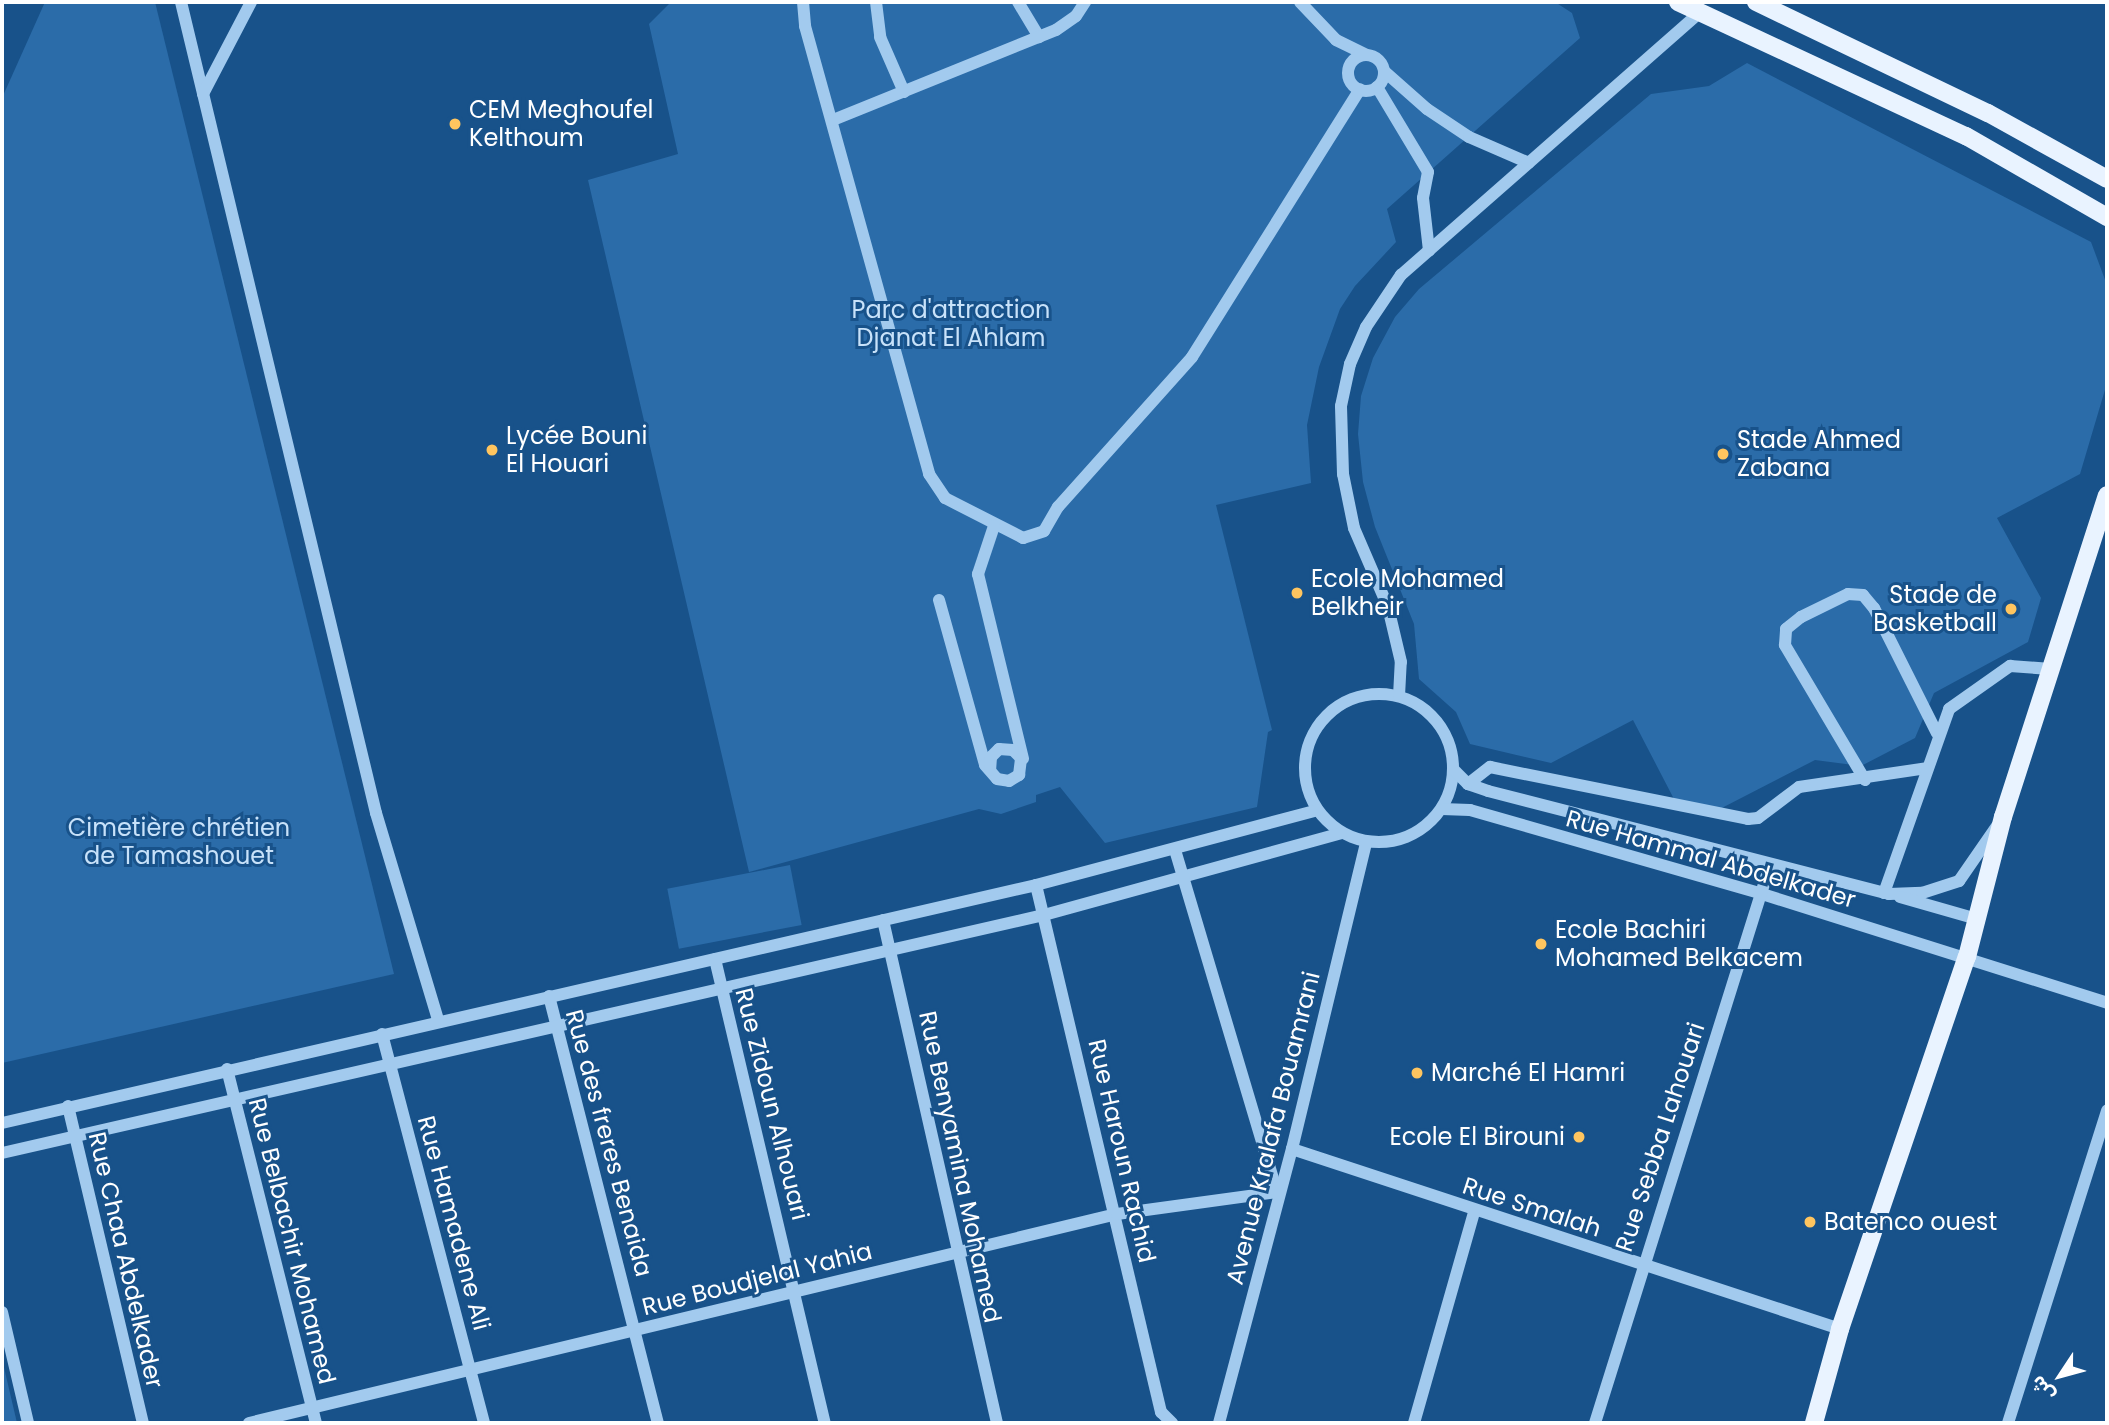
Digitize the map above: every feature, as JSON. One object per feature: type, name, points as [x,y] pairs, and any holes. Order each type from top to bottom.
[{"type":"main road","points":[[1678,2],[1966,136],[2107,216]]},
{"type":"main road","points":[[1756,2],[1988,113],[2107,179]]},
{"type":"main road","points":[[1814,1423],[1840,1329],[1967,957],[2003,817],[2107,495]]},
{"type":"street","points":[[181,2],[376,813],[438,1020]]},
{"type":"street","points":[[203,94],[251,2]]},
{"type":"street","points":[[803,2],[805,26],[929,474],[945,498],[994,526],[1023,538],[1044,531],[1058,507],[1166,390],[1192,357],[1360,89]]},
{"type":"street","points":[[876,2],[880,37],[904,92]]},
{"type":"street","points":[[1018,2],[1039,37]]},
{"type":"street","points":[[833,120],[1039,37],[1066,24],[1085,2]]},
{"type":"street","points":[[1300,2],[1336,40],[1378,60],[1384,71],[1427,109],[1469,136],[1529,163]]},
{"type":"street","points":[[1399,696],[1401,662],[1388,607],[1354,528],[1343,474],[1341,406],[1350,364],[1366,327],[1401,275],[1700,12]]},
{"type":"street","points":[[1367,55],[1355,59],[1349,69],[1350,81],[1360,89],[1377,87]]},
{"type":"street","points":[[1377,87],[1384,71]]},
{"type":"street","points":[[1377,87],[1428,172],[1423,198],[1429,251]]},
{"type":"street","points":[[939,600],[982,756],[997,779],[1009,781],[1018,775],[1023,764],[1023,749],[978,574],[994,526]]},
{"type":"street","points":[[1865,780],[1785,645],[1786,629],[1801,617],[1848,594],[1863,595],[1874,608],[1937,733]]},
{"type":"street","points":[[1886,894],[1937,733],[1949,709],[1961,697],[2010,666],[2050,669]]},
{"type":"street","points":[[1368,694],[1399,696],[1430,713],[1450,745],[1454,770],[1442,809],[1422,830],[1396,841],[1366,842],[1341,833],[1317,810],[1305,778],[1308,742],[1320,721],[1339,704],[1368,694]]},
{"type":"street","points":[[990,770],[991,757],[1005,748],[1018,753],[1023,764]]},
{"type":"street","points":[[1468,784],[1490,767],[1748,819],[1758,818],[1799,787],[1865,780],[1927,768]]},
{"type":"street","points":[[1454,770],[1468,784],[1977,919]]},
{"type":"street","name":"Rue Hammal Abdelkader","points":[[1442,809],[1470,810],[1759,893],[2107,1003]]},
{"type":"street","points":[[2,1123],[438,1020],[1036,885],[1317,810]]},
{"type":"street","points":[[1886,894],[1922,893],[1959,881],[2003,817]]},
{"type":"street","points":[[2,1153],[1044,915],[1341,833]]},
{"type":"street","name":"Avenue Kralafa Bouamrani","points":[[1219,1423],[1277,1192],[1292,1149],[1366,842]]},
{"type":"street","points":[[1175,850],[1277,1192]]},
{"type":"street","name":"Rue Sebba Lahouari","points":[[1595,1423],[1642,1264],[1770,864]]},
{"type":"street","name":"Rue Haroun Rachid","points":[[1036,885],[1117,1214],[1161,1412],[1172,1423]]},
{"type":"street","name":"Rue Benyamina Mohamed","points":[[883,920],[892,949],[956,1253],[997,1423]]},
{"type":"street","name":"Rue Zidoun Alhouari","points":[[715,959],[825,1423]]},
{"type":"street","name":"Rue des freres Benaida","points":[[549,996],[658,1423]]},
{"type":"street","name":"Rue Hamadene Ali","points":[[382,1034],[484,1423]]},
{"type":"street","name":"Rue Belbachir Mohamed","points":[[227,1069],[316,1423]]},
{"type":"street","name":"Rue Chaa Abdelkader","points":[[68,1106],[143,1423]]},
{"type":"street","points":[[2008,1423],[2107,1110]]},
{"type":"street","name":"Rue Smalah","points":[[1292,1149],[1474,1212],[1840,1329]]},
{"type":"street","name":"Rue Boudjelal Yahia","points":[[249,1423],[1117,1214],[1277,1192]]},
{"type":"street","points":[[1414,1423],[1474,1212]]},
{"type":"street","points":[[2,1312],[28,1423]]},
{"type":"green space","name":"Cimetière chrétien de Tamashouet","points":[[45,2],[155,2],[394,974],[2,1063],[2,98]]},
{"type":"green space","name":"Parc d'attraction Djanat El Ahlam","points":[[671,2],[1555,2],[1572,13],[1580,38],[1387,209],[1396,242],[1355,286],[1340,309],[1319,367],[1307,425],[1311,483],[1216,505],[1272,730],[1268,732],[1257,807],[1105,843],[1060,787],[1036,795],[1036,802],[1001,814],[979,809],[749,872],[588,180],[678,154],[649,24]]},
{"type":"green space","name":"Stade Ahmed Zabana","points":[[1747,63],[2091,242],[2107,285],[2107,383],[2080,474],[1997,518],[2041,598],[2028,642],[1934,693],[1915,738],[1861,766],[1815,760],[1714,812],[1675,801],[1633,720],[1551,763],[1470,744],[1456,712],[1419,679],[1414,624],[1375,527],[1363,482],[1358,434],[1361,396],[1373,358],[1395,317],[1419,289],[1651,94],[1709,86]]},
{"type":"green space","points":[[790,865],[802,925],[679,949],[667,889]]},
{"type":"green space","points":[[2,1359],[17,1423],[2,1423]]},
{"type":"place","name":"CEM Meghoufel Kelthoum","points":[[455,124]]},
{"type":"place","name":"Lycée Bouni El Houari","points":[[492,450]]},
{"type":"place","name":"Stade Ahmed Zabana","points":[[1723,454]]},
{"type":"place","name":"Ecole Mohamed Belkheir","points":[[1297,593]]},
{"type":"place","name":"Stade de Basketball","points":[[2011,609]]},
{"type":"place","name":"Ecole Bachiri Mohamed Belkacem","points":[[1541,944]]},
{"type":"place","name":"Marché El Hamri","points":[[1417,1073]]},
{"type":"place","name":"Ecole El Birouni","points":[[1579,1137]]},
{"type":"place","name":"Batenco ouest","points":[[1810,1222]]}]
